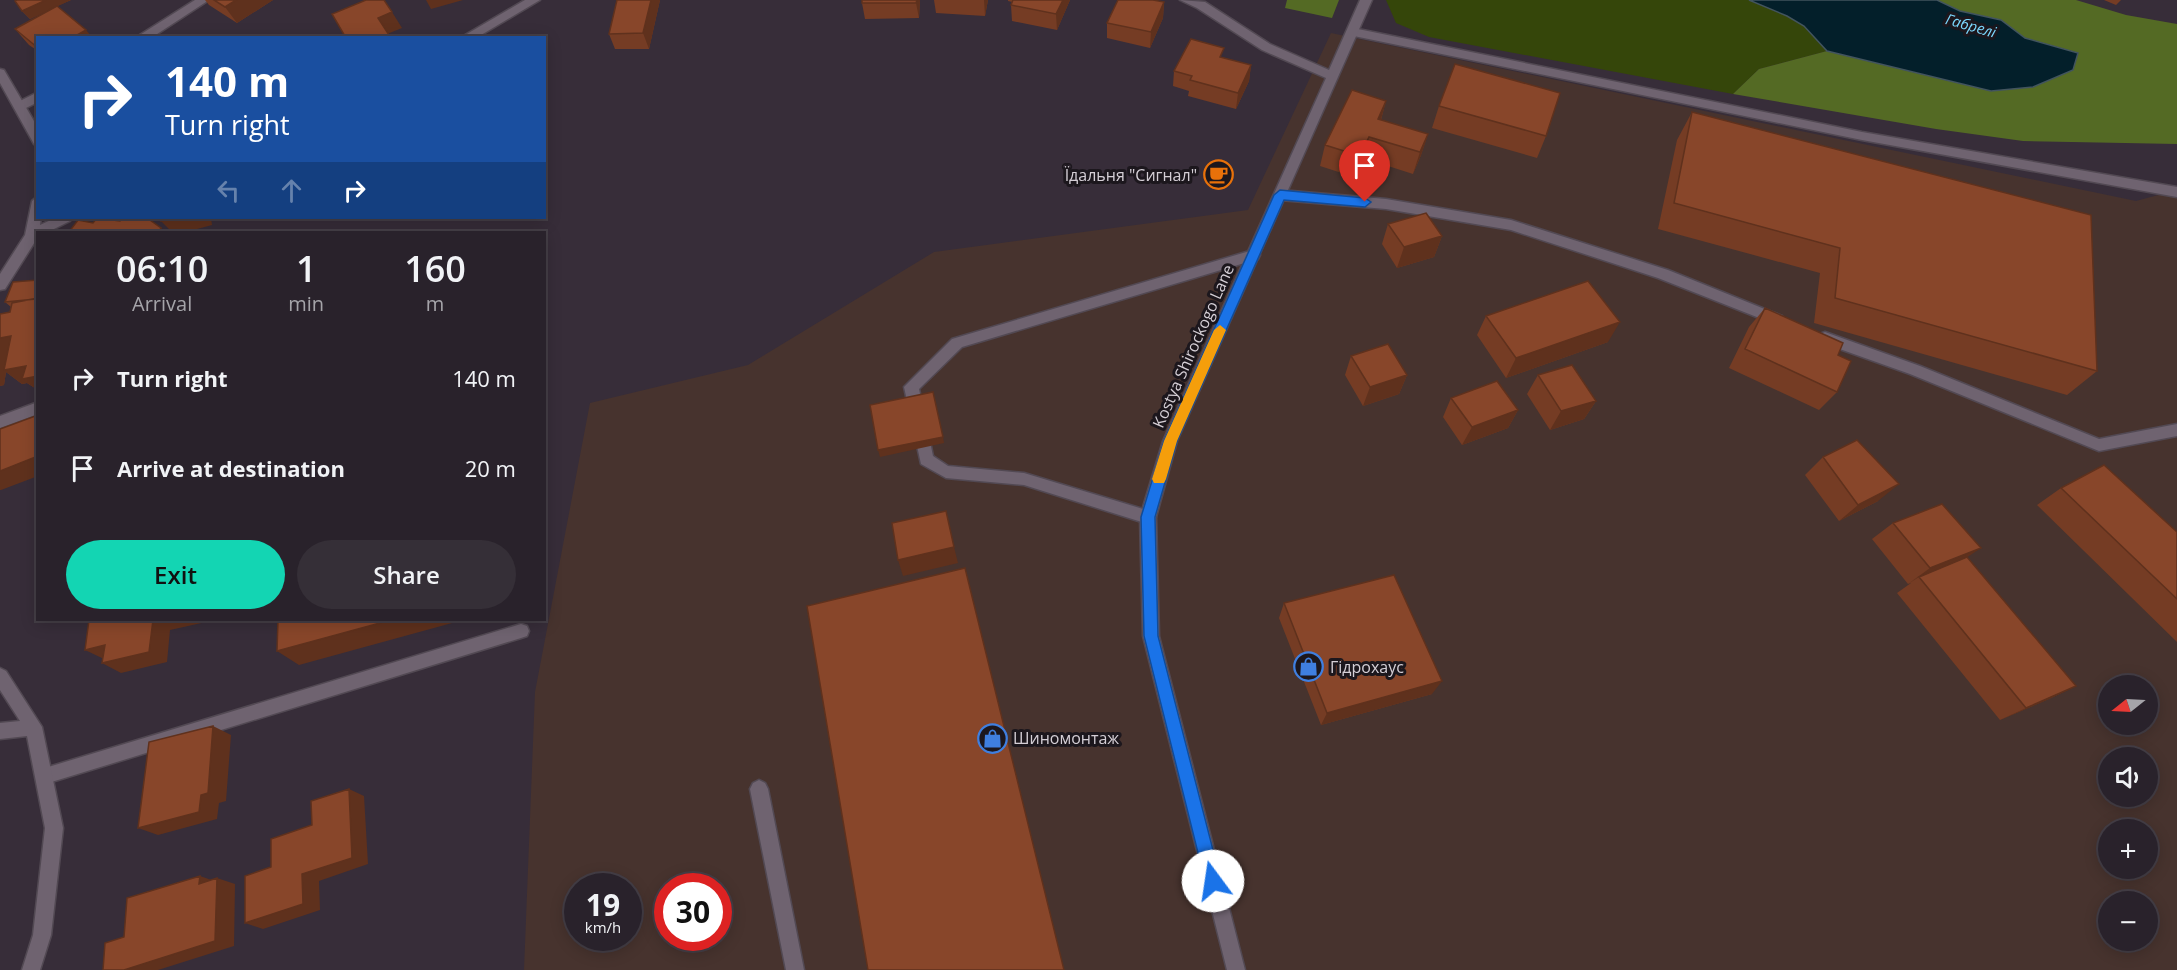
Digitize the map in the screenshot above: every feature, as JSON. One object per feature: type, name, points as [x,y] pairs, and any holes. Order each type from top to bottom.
[{"type":"street","points":[[144,36],[202,0]]},
{"type":"street","points":[[470,36],[534,0]]},
{"type":"street","points":[[1186,0],[1201,5],[1266,47],[1334,76]]},
{"type":"street","name":"Kostya Shirockogo Lane","points":[[1236,970],[1151,636],[1148,517],[1170,441],[1366,0]]},
{"type":"street","points":[[1353,32],[1851,134],[2177,192]]},
{"type":"street","points":[[0,73],[36,137]]},
{"type":"street","points":[[20,106],[36,97]]},
{"type":"street","points":[[1280,195],[1386,204],[1511,225],[1663,274],[1788,325]]},
{"type":"street","points":[[41,231],[63,219]]},
{"type":"street","points":[[0,285],[36,234]]},
{"type":"street","points":[[1148,517],[1024,479],[946,472],[926,460],[911,387],[957,343],[1253,255]]},
{"type":"street","points":[[1809,333],[1915,370],[2099,445],[2177,430]]},
{"type":"street","points":[[0,422],[36,409]]},
{"type":"street","points":[[45,776],[521,631]]},
{"type":"street","points":[[0,676],[34,727],[54,828],[42,935],[31,970]]},
{"type":"street","points":[[0,731],[34,727]]},
{"type":"street","points":[[759,789],[795,970]]},
{"type":"shaded area","points":[[1331,33],[2136,201],[2177,190],[2177,970],[524,970],[535,692],[590,403],[748,365],[934,252],[1248,210]]},
{"type":"green space","points":[[1287,0],[1339,0],[1332,18],[1285,8]]},
{"type":"green space","points":[[1386,0],[1749,0],[1804,26],[1827,51],[1759,69],[1733,94],[1429,37],[1396,23]]},
{"type":"green space","points":[[1937,0],[2076,0],[2126,15],[2177,24],[2177,144],[2023,141],[1936,129],[1733,94],[1759,69],[1827,51],[1991,91],[2073,70],[2078,53],[2025,38],[2001,20],[1960,11]]},
{"type":"water","name":"Габрелі","points":[[1749,0],[1937,0],[1960,11],[2001,20],[2025,38],[2078,53],[2073,70],[2033,87],[1991,91],[1827,51],[1804,26]]},
{"type":"building","points":[[46,0],[22,11],[15,1]]},
{"type":"building","points":[[214,0],[236,0],[225,7]]},
{"type":"building","points":[[366,0],[384,0],[392,12],[378,18],[390,36],[345,36],[332,14]]},
{"type":"building","points":[[617,0],[651,0],[643,33],[609,34]]},
{"type":"building","points":[[862,0],[917,0],[916,3],[862,3]]},
{"type":"building","points":[[1013,0],[1063,0],[1056,14],[1011,5]]},
{"type":"building","points":[[1118,0],[1164,2],[1151,32],[1107,23]]},
{"type":"building","points":[[57,6],[86,30],[76,36],[36,36],[36,46],[15,29]]},
{"type":"building","points":[[1191,39],[1224,48],[1220,57],[1251,65],[1238,93],[1190,80],[1192,76],[1174,71]]},
{"type":"building","points":[[1455,64],[1560,93],[1546,136],[1439,106]]},
{"type":"building","points":[[1352,90],[1386,101],[1378,119],[1428,134],[1420,152],[1369,137],[1360,156],[1325,145]]},
{"type":"building","points":[[1692,112],[2091,215],[2097,371],[1835,298],[1840,248],[1674,203]]},
{"type":"building","points":[[1426,213],[1442,236],[1404,247],[1388,224]]},
{"type":"building","points":[[96,219],[120,221],[122,219],[148,219],[161,228],[159,231],[70,231],[78,220],[93,223]]},
{"type":"building","points":[[36,280],[36,299],[5,302],[13,282]]},
{"type":"building","points":[[1588,281],[1620,322],[1516,358],[1486,316]]},
{"type":"building","points":[[36,298],[36,376],[22,379],[26,366],[4,370],[11,336],[0,338],[0,314],[10,312],[12,303]]},
{"type":"building","points":[[1765,308],[1843,343],[1838,355],[1851,361],[1837,392],[1745,349]]},
{"type":"building","points":[[1388,344],[1407,375],[1370,387],[1351,356]]},
{"type":"building","points":[[1572,365],[1596,401],[1561,411],[1538,375]]},
{"type":"building","points":[[1497,381],[1518,410],[1472,427],[1451,398]]},
{"type":"building","points":[[933,392],[943,437],[878,450],[870,405]]},
{"type":"building","points":[[36,416],[36,457],[0,471],[0,429]]},
{"type":"building","points":[[1857,440],[1899,484],[1858,505],[1823,457]]},
{"type":"building","points":[[2104,465],[2177,532],[2177,599],[2061,488]]},
{"type":"building","points":[[1942,504],[1981,548],[1930,568],[1893,523]]},
{"type":"building","points":[[946,511],[954,547],[898,560],[892,523]]},
{"type":"building","points":[[1967,557],[2076,686],[2026,708],[1919,577]]},
{"type":"building","points":[[965,568],[1064,970],[868,970],[807,606]]},
{"type":"building","points":[[1394,575],[1442,681],[1327,713],[1284,603]]},
{"type":"building","points":[[89,621],[153,621],[149,652],[102,663],[105,645],[85,650]]},
{"type":"building","points":[[278,621],[387,621],[277,651]]},
{"type":"building","points":[[213,726],[208,793],[201,795],[199,812],[138,828],[149,742]]},
{"type":"building","points":[[349,789],[352,858],[302,874],[303,904],[245,923],[245,876],[271,867],[271,839],[312,825],[311,801]]},
{"type":"building","points":[[200,876],[199,884],[217,878],[215,941],[124,970],[103,970],[105,943],[124,937],[127,898]]},
{"type":"slow traffic","points":[[1159,479],[1170,441],[1220,330]]},
{"type":"place","name":"Їдальня \"Сигнал\"","points":[[1218,175]]},
{"type":"place","name":"Гідрохаус","points":[[1309,667]]},
{"type":"place","name":"Шиномонтаж","points":[[992,738]]},
{"type":"route","points":[[1213,881],[1151,636],[1148,517],[1170,441],[1280,195],[1365,202]]}]
